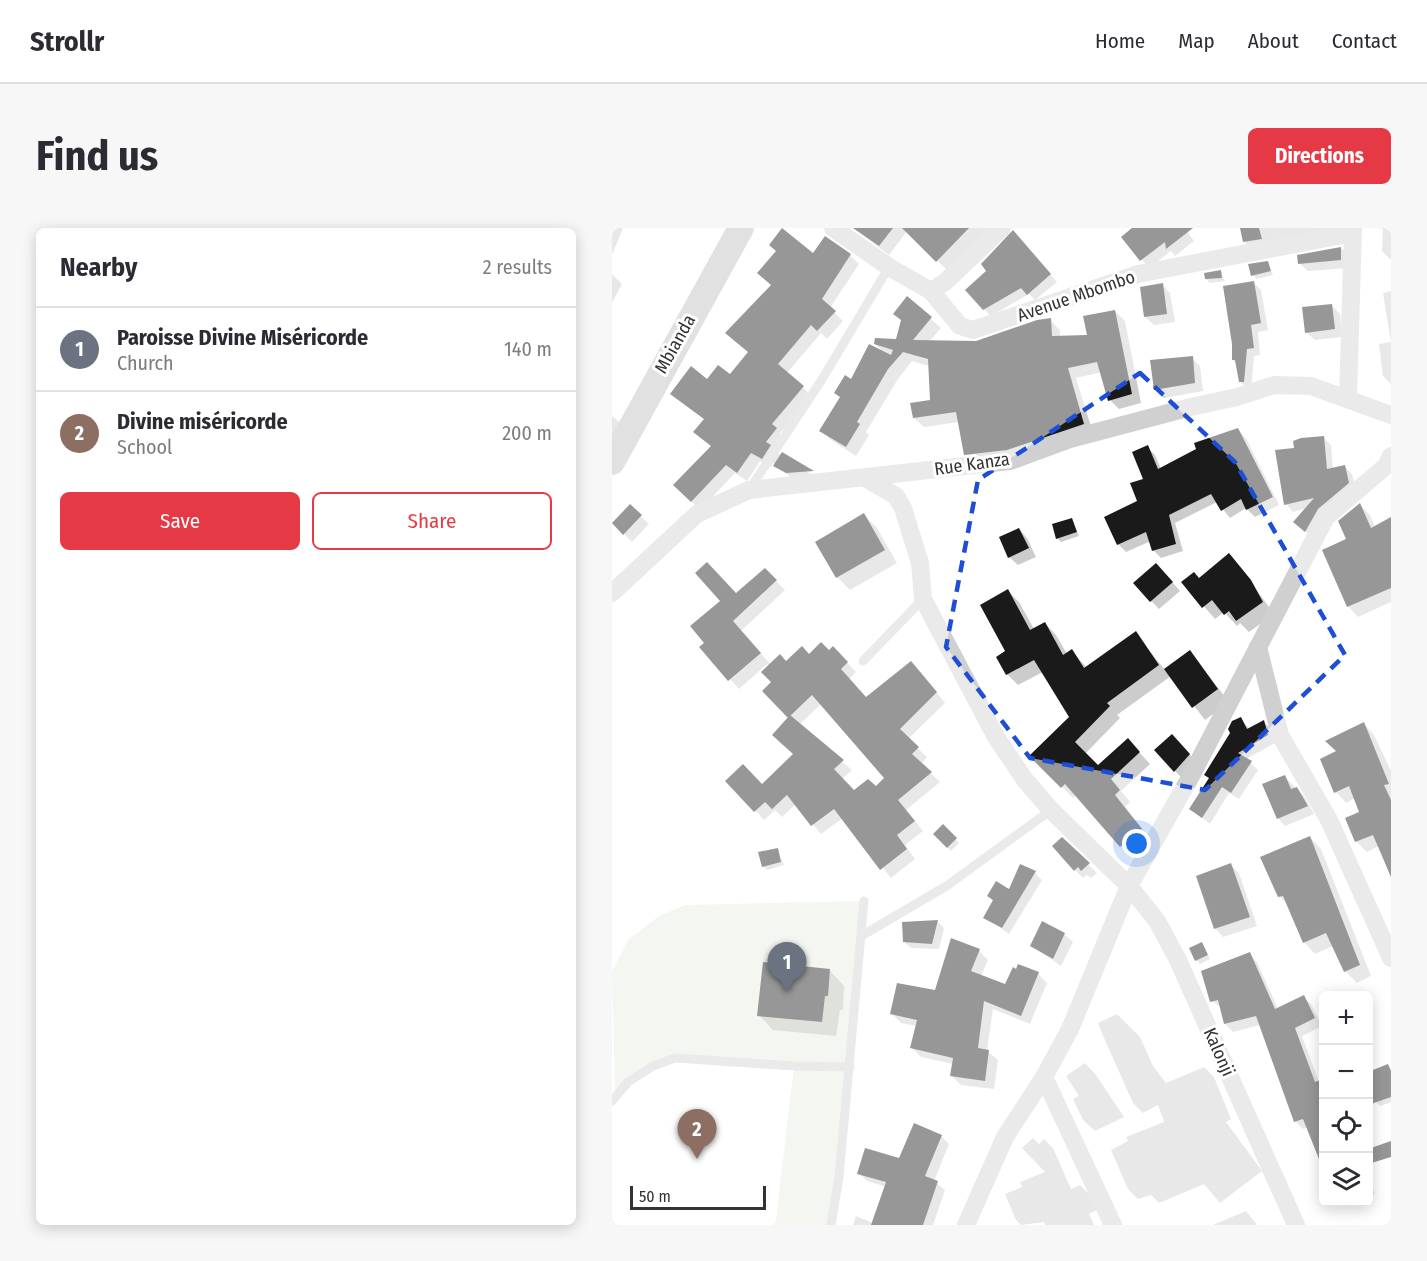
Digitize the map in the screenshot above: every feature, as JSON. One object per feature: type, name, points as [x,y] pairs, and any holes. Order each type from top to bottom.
[{"type":"street","name":"Mbianda","points":[[612,462],[741,228]]},
{"type":"street","name":"Avenue Mbombo","points":[[833,228],[889,267],[932,291],[960,326],[974,330],[1138,274],[1353,231]]},
{"type":"street","points":[[932,291],[945,282],[1002,228]]},
{"type":"street","points":[[1348,398],[1353,231]]},
{"type":"street","name":"Rue Kanza","points":[[612,593],[697,514],[749,490],[1010,461],[1070,439],[1237,397],[1274,385],[1311,386],[1391,415]]},
{"type":"street","points":[[970,1221],[1005,1137],[1044,1077],[1070,1029],[1129,886],[1326,517],[1389,466]]},
{"type":"street","points":[[865,478],[896,496],[903,508],[920,563],[923,599]]},
{"type":"street","name":"Kalonji","points":[[923,599],[996,737],[1025,780],[1051,810],[1129,886],[1157,921],[1179,960],[1296,1225]]},
{"type":"street","points":[[1257,648],[1280,735],[1329,820],[1391,958]]},
{"type":"street","points":[[1044,1077],[1113,1225]]},
{"type":"lane","points":[[749,490],[821,381],[889,267]]},
{"type":"lane","points":[[863,660],[923,599]]},
{"type":"lane","points":[[863,935],[948,885],[1051,810]]},
{"type":"lane","points":[[831,1225],[850,1067],[863,935],[864,901]]},
{"type":"lane","points":[[612,1101],[628,1082],[653,1066],[675,1058],[794,1066],[850,1067]]},
{"type":"highlighted area","points":[[1140,373],[1235,462],[1345,655],[1205,790],[1030,758],[946,647],[978,480]]},
{"type":"shaded area","points":[[864,901],[831,1225],[773,1225],[776,1220],[794,1066],[675,1058],[653,1066],[615,1097],[612,971],[628,940],[659,916],[685,905]]},
{"type":"building","points":[[782,228],[813,253],[825,236],[851,254],[822,299],[836,311],[817,331],[811,325],[778,364],[804,386],[772,424],[777,428],[766,442],[771,445],[762,459],[751,453],[737,473],[726,465],[691,502],[673,485],[711,446],[693,432],[704,419],[670,394],[691,366],[707,379],[718,365],[730,374],[748,352],[725,333],[771,285],[757,273],[776,251],[769,245]]},
{"type":"building","points":[[853,228],[893,228],[879,246]]},
{"type":"building","points":[[902,228],[969,228],[936,262]]},
{"type":"building","points":[[1132,228],[1193,228],[1166,249],[1165,242],[1140,261],[1121,237]]},
{"type":"building","points":[[1240,228],[1259,228],[1262,239],[1243,242]]},
{"type":"building","points":[[1013,230],[1051,274],[1027,295],[1021,288],[983,310],[965,290],[986,271],[981,264]]},
{"type":"building","points":[[1341,247],[1341,260],[1298,264],[1297,255]]},
{"type":"building","points":[[1268,261],[1271,271],[1251,276],[1248,264]]},
{"type":"building","points":[[1221,270],[1222,278],[1205,279],[1204,273]]},
{"type":"building","points":[[1254,281],[1261,323],[1251,325],[1254,348],[1247,349],[1244,382],[1239,382],[1235,360],[1232,360],[1232,344],[1223,286]]},
{"type":"building","points":[[1163,283],[1167,314],[1144,317],[1140,287]]},
{"type":"building","points":[[907,296],[932,317],[913,340],[976,341],[1037,320],[1051,318],[1052,336],[1087,335],[1083,316],[1115,310],[1132,394],[1108,401],[1097,362],[1068,368],[1084,424],[1007,450],[964,455],[956,412],[913,418],[910,403],[930,400],[928,359],[903,352],[888,369],[857,422],[860,424],[846,447],[819,431],[840,397],[834,393],[845,375],[851,379],[869,344],[891,355],[893,350],[874,344],[875,338],[896,339],[901,320],[893,314]]},
{"type":"building","points":[[1332,304],[1335,329],[1305,333],[1302,307]]},
{"type":"building","points":[[1193,356],[1195,383],[1154,390],[1150,360]]},
{"type":"building","points":[[1238,428],[1273,497],[1246,510],[1241,499],[1221,511],[1211,494],[1169,515],[1176,544],[1152,551],[1146,532],[1117,545],[1104,517],[1137,501],[1130,483],[1143,479],[1132,452],[1148,445],[1158,469],[1196,449],[1194,443]]},
{"type":"building","points":[[1324,436],[1327,469],[1345,465],[1349,483],[1318,509],[1305,532],[1293,522],[1314,498],[1284,505],[1275,450],[1294,448],[1293,441],[1301,438]]},
{"type":"building","points":[[782,452],[814,471],[786,473],[773,466]]},
{"type":"building","points":[[1360,503],[1371,528],[1391,517],[1391,588],[1347,607],[1322,550],[1346,539],[1338,521]]},
{"type":"building","points":[[630,504],[642,515],[623,535],[612,523]]},
{"type":"building","points":[[864,513],[885,550],[836,578],[815,542]]},
{"type":"building","points":[[1072,518],[1077,532],[1056,539],[1052,524]]},
{"type":"building","points":[[1019,528],[1029,548],[1008,558],[999,537]]},
{"type":"building","points":[[1229,553],[1251,580],[1263,602],[1236,621],[1229,611],[1224,615],[1212,600],[1202,608],[1181,582],[1194,572],[1199,578]]},
{"type":"building","points":[[707,562],[736,593],[765,568],[777,580],[733,621],[761,653],[728,681],[699,647],[704,643],[690,626],[720,601],[695,573]]},
{"type":"building","points":[[1156,563],[1173,582],[1150,602],[1133,583]]},
{"type":"building","points":[[1008,589],[1030,630],[1045,622],[1063,655],[1072,649],[1084,668],[1136,631],[1159,665],[1107,703],[1110,706],[1075,742],[1098,765],[1128,738],[1140,752],[1111,779],[1120,790],[1115,795],[1142,829],[1120,847],[1065,784],[1061,788],[1029,756],[1069,717],[1034,660],[1006,675],[996,657],[1005,651],[980,605]]},
{"type":"building","points":[[821,642],[829,650],[833,646],[848,662],[841,669],[866,697],[911,661],[937,692],[900,729],[919,747],[912,754],[932,772],[898,800],[915,821],[897,835],[907,849],[880,870],[834,809],[811,826],[787,795],[772,809],[765,802],[754,812],[725,781],[743,764],[762,784],[793,754],[772,735],[788,718],[762,691],[771,682],[761,672],[780,654],[786,661],[802,646],[809,654]],"holes":[[[812,695],[884,778],[876,786],[868,779],[854,790],[834,769],[844,760],[791,716]]]},
{"type":"building","points":[[1190,650],[1218,689],[1192,708],[1164,669]]},
{"type":"building","points":[[1241,717],[1247,729],[1264,720],[1268,735],[1238,753],[1252,761],[1231,793],[1222,787],[1202,818],[1189,809],[1209,778],[1204,775],[1230,733],[1228,729],[1232,721]]},
{"type":"building","points":[[1364,722],[1389,784],[1384,785],[1391,800],[1391,877],[1373,835],[1355,842],[1345,818],[1359,812],[1349,786],[1334,793],[1320,759],[1336,751],[1325,741]]},
{"type":"building","points":[[1172,734],[1190,754],[1174,772],[1154,750]]},
{"type":"building","points":[[1285,775],[1291,789],[1297,787],[1308,806],[1277,819],[1262,784]]},
{"type":"building","points":[[943,824],[957,838],[947,848],[933,834]]},
{"type":"building","points":[[1310,836],[1360,965],[1344,972],[1326,933],[1303,943],[1283,896],[1278,897],[1260,857]]},
{"type":"building","points":[[1062,837],[1090,863],[1081,871],[1078,867],[1074,871],[1052,846]]},
{"type":"building","points":[[778,848],[781,862],[762,867],[758,852]]},
{"type":"building","points":[[1231,863],[1250,917],[1214,929],[1196,876]]},
{"type":"building","points":[[1020,864],[1036,871],[1002,928],[983,918],[993,900],[987,896],[996,881],[1009,889]]},
{"type":"building","points":[[938,920],[932,944],[903,942],[902,922]]},
{"type":"building","points":[[1042,921],[1065,933],[1053,959],[1030,946]]},
{"type":"building","points":[[951,938],[980,949],[971,971],[1005,984],[1013,967],[1016,969],[1018,964],[1039,972],[1021,1016],[984,1001],[978,1048],[989,1050],[985,1081],[950,1076],[953,1058],[910,1048],[917,1020],[890,1014],[897,983],[935,990]]},
{"type":"building","points":[[1202,942],[1208,955],[1195,961],[1189,948]]},
{"type":"building","points":[[1250,952],[1275,1009],[1304,995],[1315,1018],[1295,1028],[1315,1082],[1319,1080],[1319,1159],[1303,1119],[1294,1122],[1256,1016],[1224,1024],[1218,1000],[1210,1002],[1201,971]]},
{"type":"building","points":[[763,962],[830,969],[828,996],[825,996],[822,1022],[757,1016]]},
{"type":"building","points":[[1388,1064],[1391,1071],[1391,1097],[1373,1103],[1373,1099],[1373,1070]]},
{"type":"building","points":[[914,1123],[942,1135],[925,1176],[938,1181],[923,1225],[871,1225],[886,1182],[857,1174],[865,1148],[899,1158]]},
{"type":"building","points":[[1391,1141],[1391,1157],[1373,1162],[1373,1147]]},
{"type":"place","name":"Paroisse Divine Miséricorde","points":[[787,992]]},
{"type":"place","name":"Divine miséricorde","points":[[697,1159]]}]
